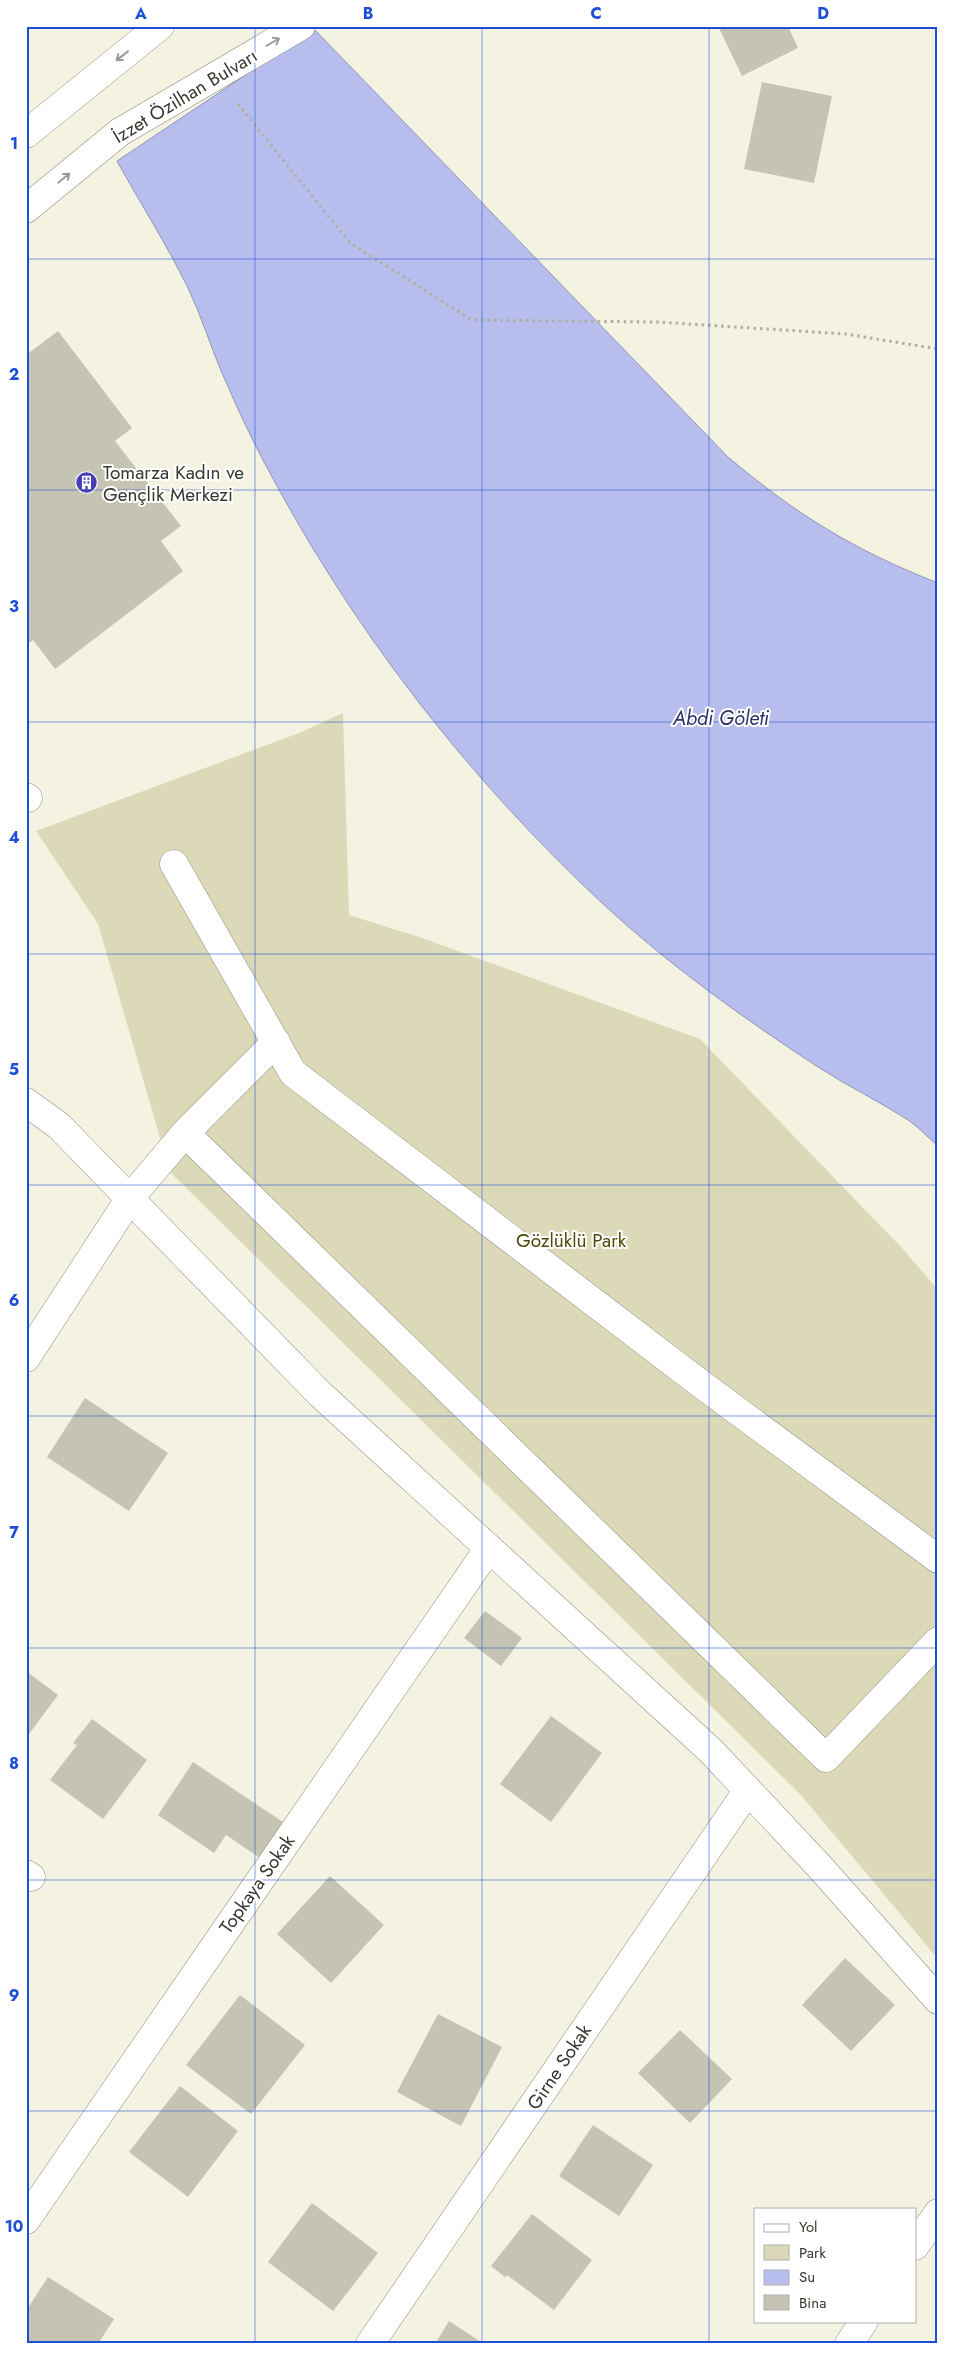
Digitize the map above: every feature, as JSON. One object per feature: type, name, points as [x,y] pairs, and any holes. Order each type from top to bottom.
[{"type":"street","points":[[26,134],[160,26]]},
{"type":"street","name":"İzzet Özilhan Bulvarı","points":[[26,209],[120,132],[301,26]]},
{"type":"street","points":[[174,864],[293,1073],[701,1384],[938,1559]]},
{"type":"street","points":[[26,1358],[130,1198],[185,1133],[276,1042]]},
{"type":"street","points":[[26,1102],[59,1126],[320,1394],[711,1750],[819,1866],[938,2000]]},
{"type":"street","points":[[185,1133],[826,1758],[938,1642]]},
{"type":"street","name":"Topkaya Sokak","points":[[26,2220],[489,1548]]},
{"type":"street","name":"Girne Sokak","points":[[370,2344],[748,1790]]},
{"type":"street","points":[[916,2245],[938,2213]]},
{"type":"street","points":[[849,2344],[863,2322]]},
{"type":"path","points":[[216,76],[350,243],[472,320],[656,322],[846,334],[938,349]]},
{"type":"green space","name":"Gözlüklü Park","points":[[343,713],[349,915],[419,937],[700,1039],[902,1248],[938,1290],[938,1959],[800,1794],[170,1172],[98,924],[36,831],[299,733]]},
{"type":"water","name":"Abdi Göleti","points":[[314,29],[728,457],[778,497],[827,529],[879,558],[938,583],[938,1146],[908,1120],[818,1067],[707,990],[628,927],[603,904],[505,804],[415,698],[335,584],[298,524],[242,418],[188,288],[117,161]]},
{"type":"building","points":[[718,26],[788,26],[798,48],[742,76]]},
{"type":"building","points":[[762,82],[832,96],[814,183],[744,169]]},
{"type":"building","name":"Tomarza Kadın ve Gençlik Merkezi","points":[[58,331],[132,428],[115,441],[181,526],[161,541],[183,571],[55,669],[33,640],[26,645],[26,355]]},
{"type":"building","points":[[85,1398],[168,1453],[129,1511],[47,1457]]},
{"type":"building","points":[[485,1611],[522,1638],[501,1666],[464,1638]]},
{"type":"building","points":[[26,1671],[58,1695],[26,1738]]},
{"type":"building","points":[[551,1716],[602,1753],[551,1822],[500,1784]]},
{"type":"building","points":[[92,1719],[147,1760],[103,1819],[50,1780],[77,1745],[73,1743]]},
{"type":"building","points":[[193,1762],[283,1822],[260,1858],[226,1835],[214,1853],[158,1815]]},
{"type":"building","points":[[330,1876],[384,1925],[331,1983],[277,1934]]},
{"type":"building","points":[[845,1958],[895,2005],[851,2051],[802,2005]]},
{"type":"building","points":[[240,1995],[305,2045],[251,2114],[186,2065]]},
{"type":"building","points":[[438,2014],[502,2047],[461,2126],[397,2092]]},
{"type":"building","points":[[680,2030],[732,2079],[690,2123],[638,2073]]},
{"type":"building","points":[[180,2086],[238,2131],[188,2197],[129,2152]]},
{"type":"building","points":[[593,2125],[653,2165],[619,2216],[559,2176]]},
{"type":"building","points":[[312,2203],[378,2253],[333,2311],[268,2262]]},
{"type":"building","points":[[532,2214],[592,2260],[554,2310],[507,2275],[505,2277],[491,2266]]},
{"type":"building","points":[[48,2277],[114,2319],[98,2344],[26,2344],[26,2311]]},
{"type":"building","points":[[449,2321],[484,2344],[435,2344]]},
{"type":"place","name":"Tomarza Kadın ve Gençlik Merkezi","points":[[87,483]]}]
